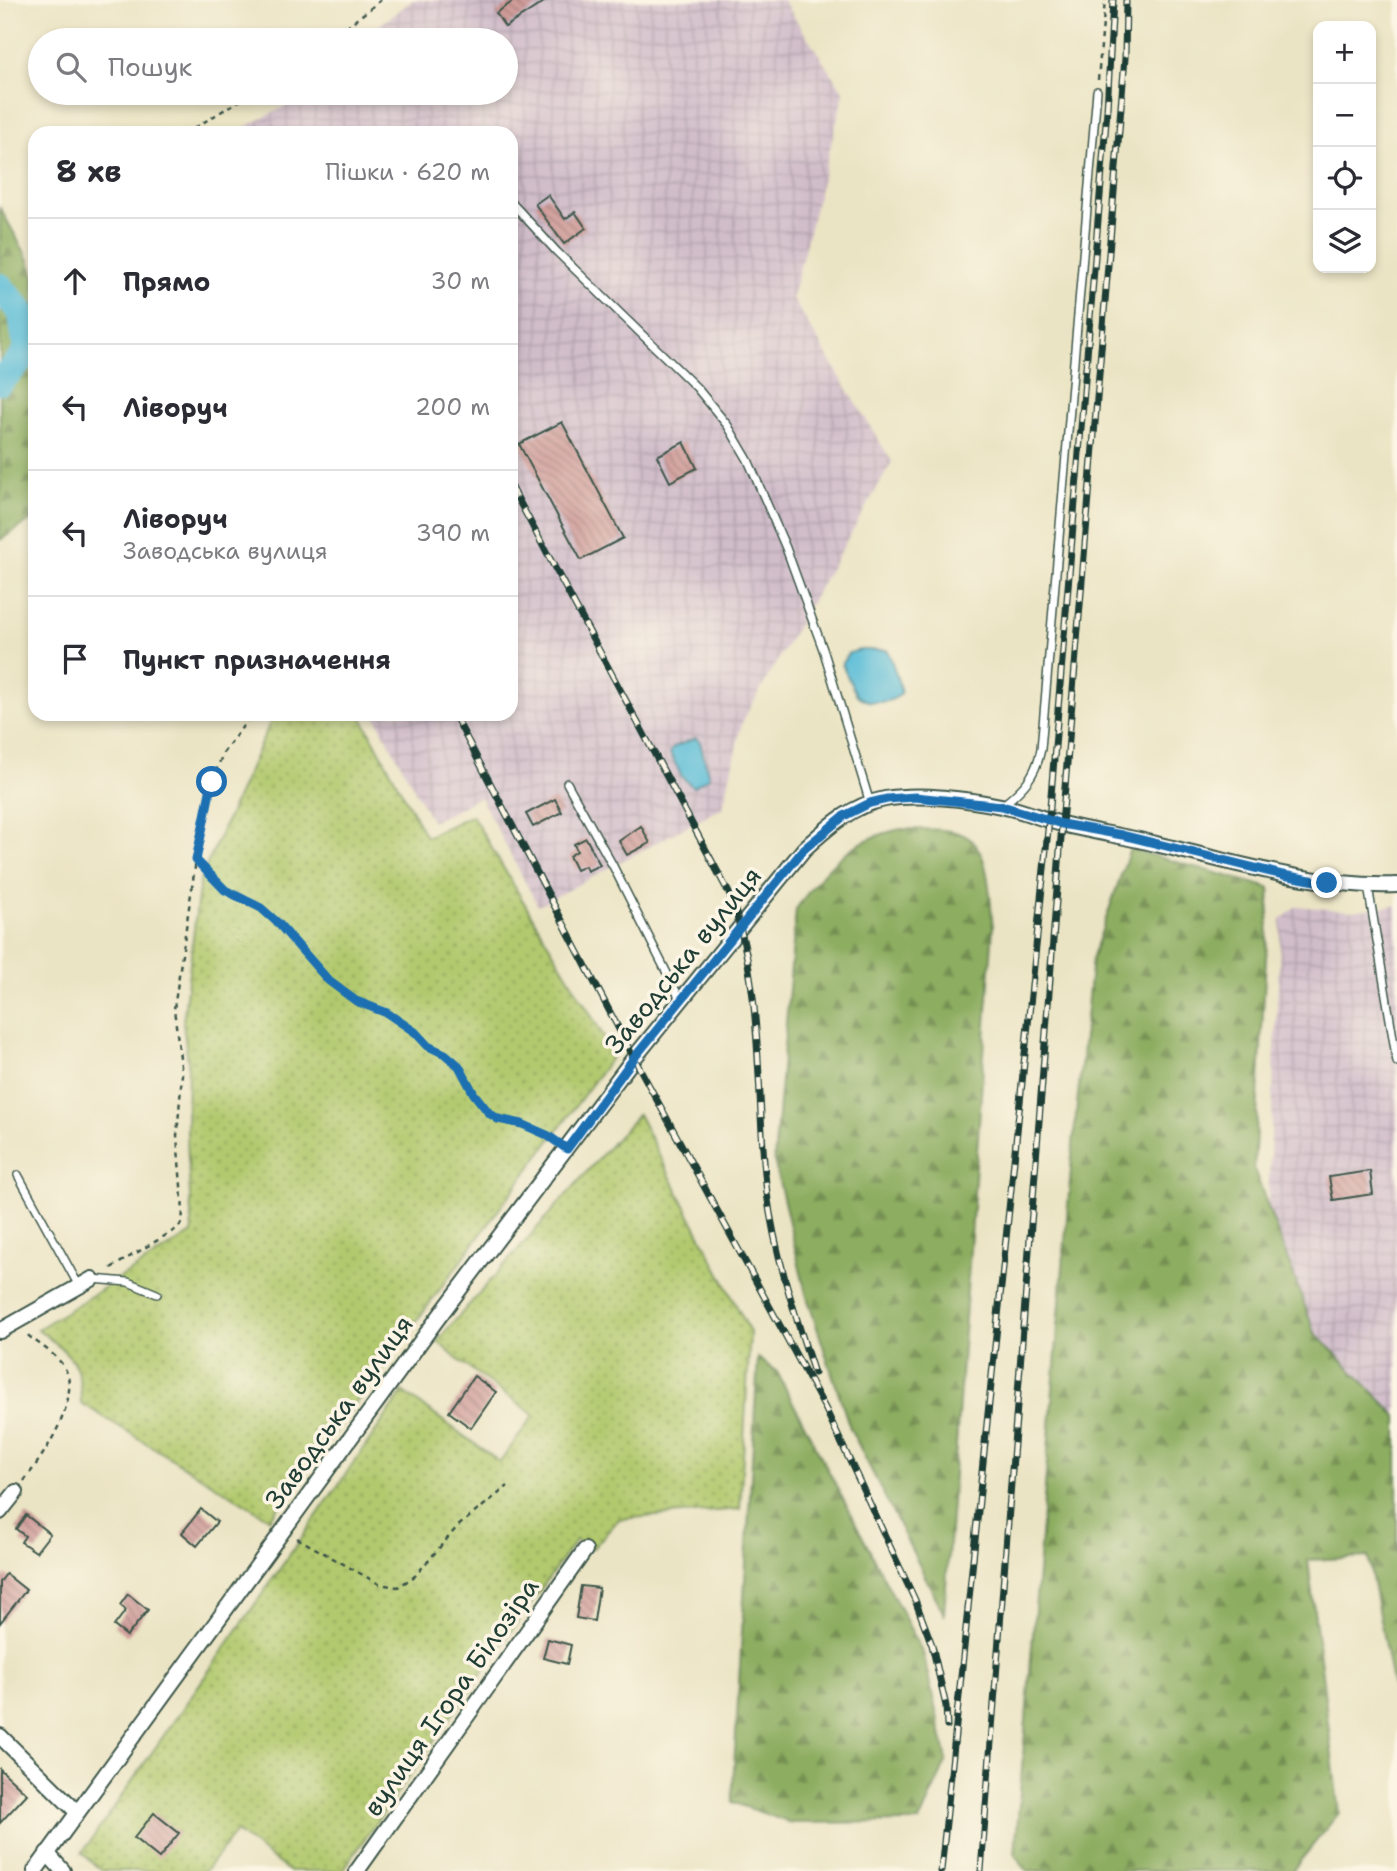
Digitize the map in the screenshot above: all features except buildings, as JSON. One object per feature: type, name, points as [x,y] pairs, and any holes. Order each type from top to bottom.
[{"type":"street","name":"Заводська вулиця","points":[[34,1871],[443,1311],[634,1058],[804,849],[844,816],[870,803],[915,797],[1002,806],[1062,824],[1122,835],[1283,875],[1327,883],[1397,885]]},
{"type":"street","points":[[0,1331],[86,1283]]},
{"type":"street","points":[[0,1512],[16,1492]]},
{"type":"street","name":"вулиця Ігора Білозіра","points":[[357,1871],[584,1550]]},
{"type":"street","points":[[0,1736],[76,1811]]},
{"type":"street","points":[[47,1853],[63,1871]]},
{"type":"lane","points":[[1002,806],[1024,788],[1033,775],[1041,749],[1097,91]]},
{"type":"lane","points":[[518,210],[557,252],[697,388],[729,426],[748,460],[786,548],[824,652],[870,803]]},
{"type":"lane","points":[[567,783],[614,866],[681,1001]]},
{"type":"lane","points":[[1368,886],[1397,1062]]},
{"type":"lane","points":[[18,1175],[86,1283],[128,1282],[157,1294]]},
{"type":"path","points":[[345,28],[381,0]]},
{"type":"path","points":[[1097,91],[1105,0]]},
{"type":"path","points":[[198,126],[232,105]]},
{"type":"path","points":[[86,1283],[178,1228],[182,1222],[177,1136],[182,1074],[174,1009],[196,860],[212,782],[223,753],[247,721]]},
{"type":"path","points":[[196,860],[225,890],[261,908],[278,923],[329,981],[356,1001],[387,1013],[415,1032],[428,1046],[445,1054],[459,1066],[474,1094],[489,1113],[498,1119],[522,1124],[547,1135],[567,1149]]},
{"type":"path","points":[[14,1323],[51,1352],[63,1365],[69,1382],[68,1399],[53,1439],[16,1492]]},
{"type":"path","points":[[284,1530],[379,1584],[398,1587],[415,1576],[458,1526],[508,1486]]},
{"type":"shaded area","points":[[413,0],[783,0],[844,93],[792,298],[892,462],[742,722],[723,807],[538,906],[480,797],[432,822],[378,721],[518,721],[518,126],[247,126],[287,105],[518,105],[518,28],[376,28]]},
{"type":"shaded area","points":[[1397,905],[1397,1541],[1252,1543],[1281,920],[1296,906],[1352,911]]},
{"type":"green space","points":[[0,208],[28,258],[28,522],[0,540]]},
{"type":"green space","points":[[271,721],[364,721],[426,837],[472,815],[614,1054],[270,1519],[81,1403],[79,1376],[72,1359],[38,1329],[192,1233],[187,1139],[188,1062],[183,1022],[200,880]]},
{"type":"green space","points":[[901,829],[947,830],[971,840],[984,861],[993,927],[944,1614],[850,1428],[806,1294],[774,1160],[796,909],[840,857],[867,840]]},
{"type":"green space","points":[[1130,849],[1270,888],[1254,1169],[1315,1333],[1397,1416],[1397,1709],[1368,1557],[1308,1560],[1339,1813],[1292,1871],[1027,1871],[1015,1854],[1073,1144],[1092,959]]},
{"type":"green space","points":[[638,1114],[750,1332],[740,1509],[619,1519],[593,1548],[576,1540],[342,1871],[289,1871],[236,1832],[205,1871],[102,1871],[82,1853],[403,1392],[500,1462],[534,1415],[457,1359],[437,1341]]},
{"type":"green space","points":[[758,1358],[777,1372],[923,1653],[947,1760],[919,1822],[790,1823],[732,1802]]},
{"type":"water","points":[[860,650],[887,650],[901,694],[891,700],[879,702],[867,701],[857,695],[842,663],[849,653]]},
{"type":"water","points":[[696,738],[700,742],[709,777],[693,787],[682,777],[670,753],[674,747]]},
{"type":"waterway","points":[[0,287],[22,313],[27,353],[0,381]]},
{"type":"railway","points":[[941,1871],[1049,820],[1107,110],[1113,0]]},
{"type":"railway","points":[[981,1871],[1062,824],[1125,58],[1126,0]]},
{"type":"railway","points":[[518,499],[729,893],[740,929],[754,1003],[763,1155],[775,1239],[814,1373]]},
{"type":"railway","points":[[458,721],[634,1058],[826,1410],[915,1600],[932,1645],[946,1706],[947,1726]]},
{"type":"route","points":[[212,782],[196,860],[212,878],[225,890],[261,908],[278,923],[329,981],[356,1001],[387,1013],[415,1032],[428,1046],[445,1054],[459,1066],[474,1094],[489,1113],[498,1119],[522,1124],[547,1135],[567,1149],[634,1058],[804,849],[826,828],[870,803],[915,797],[1002,806],[1062,824],[1122,835],[1283,875],[1327,883]]}]
